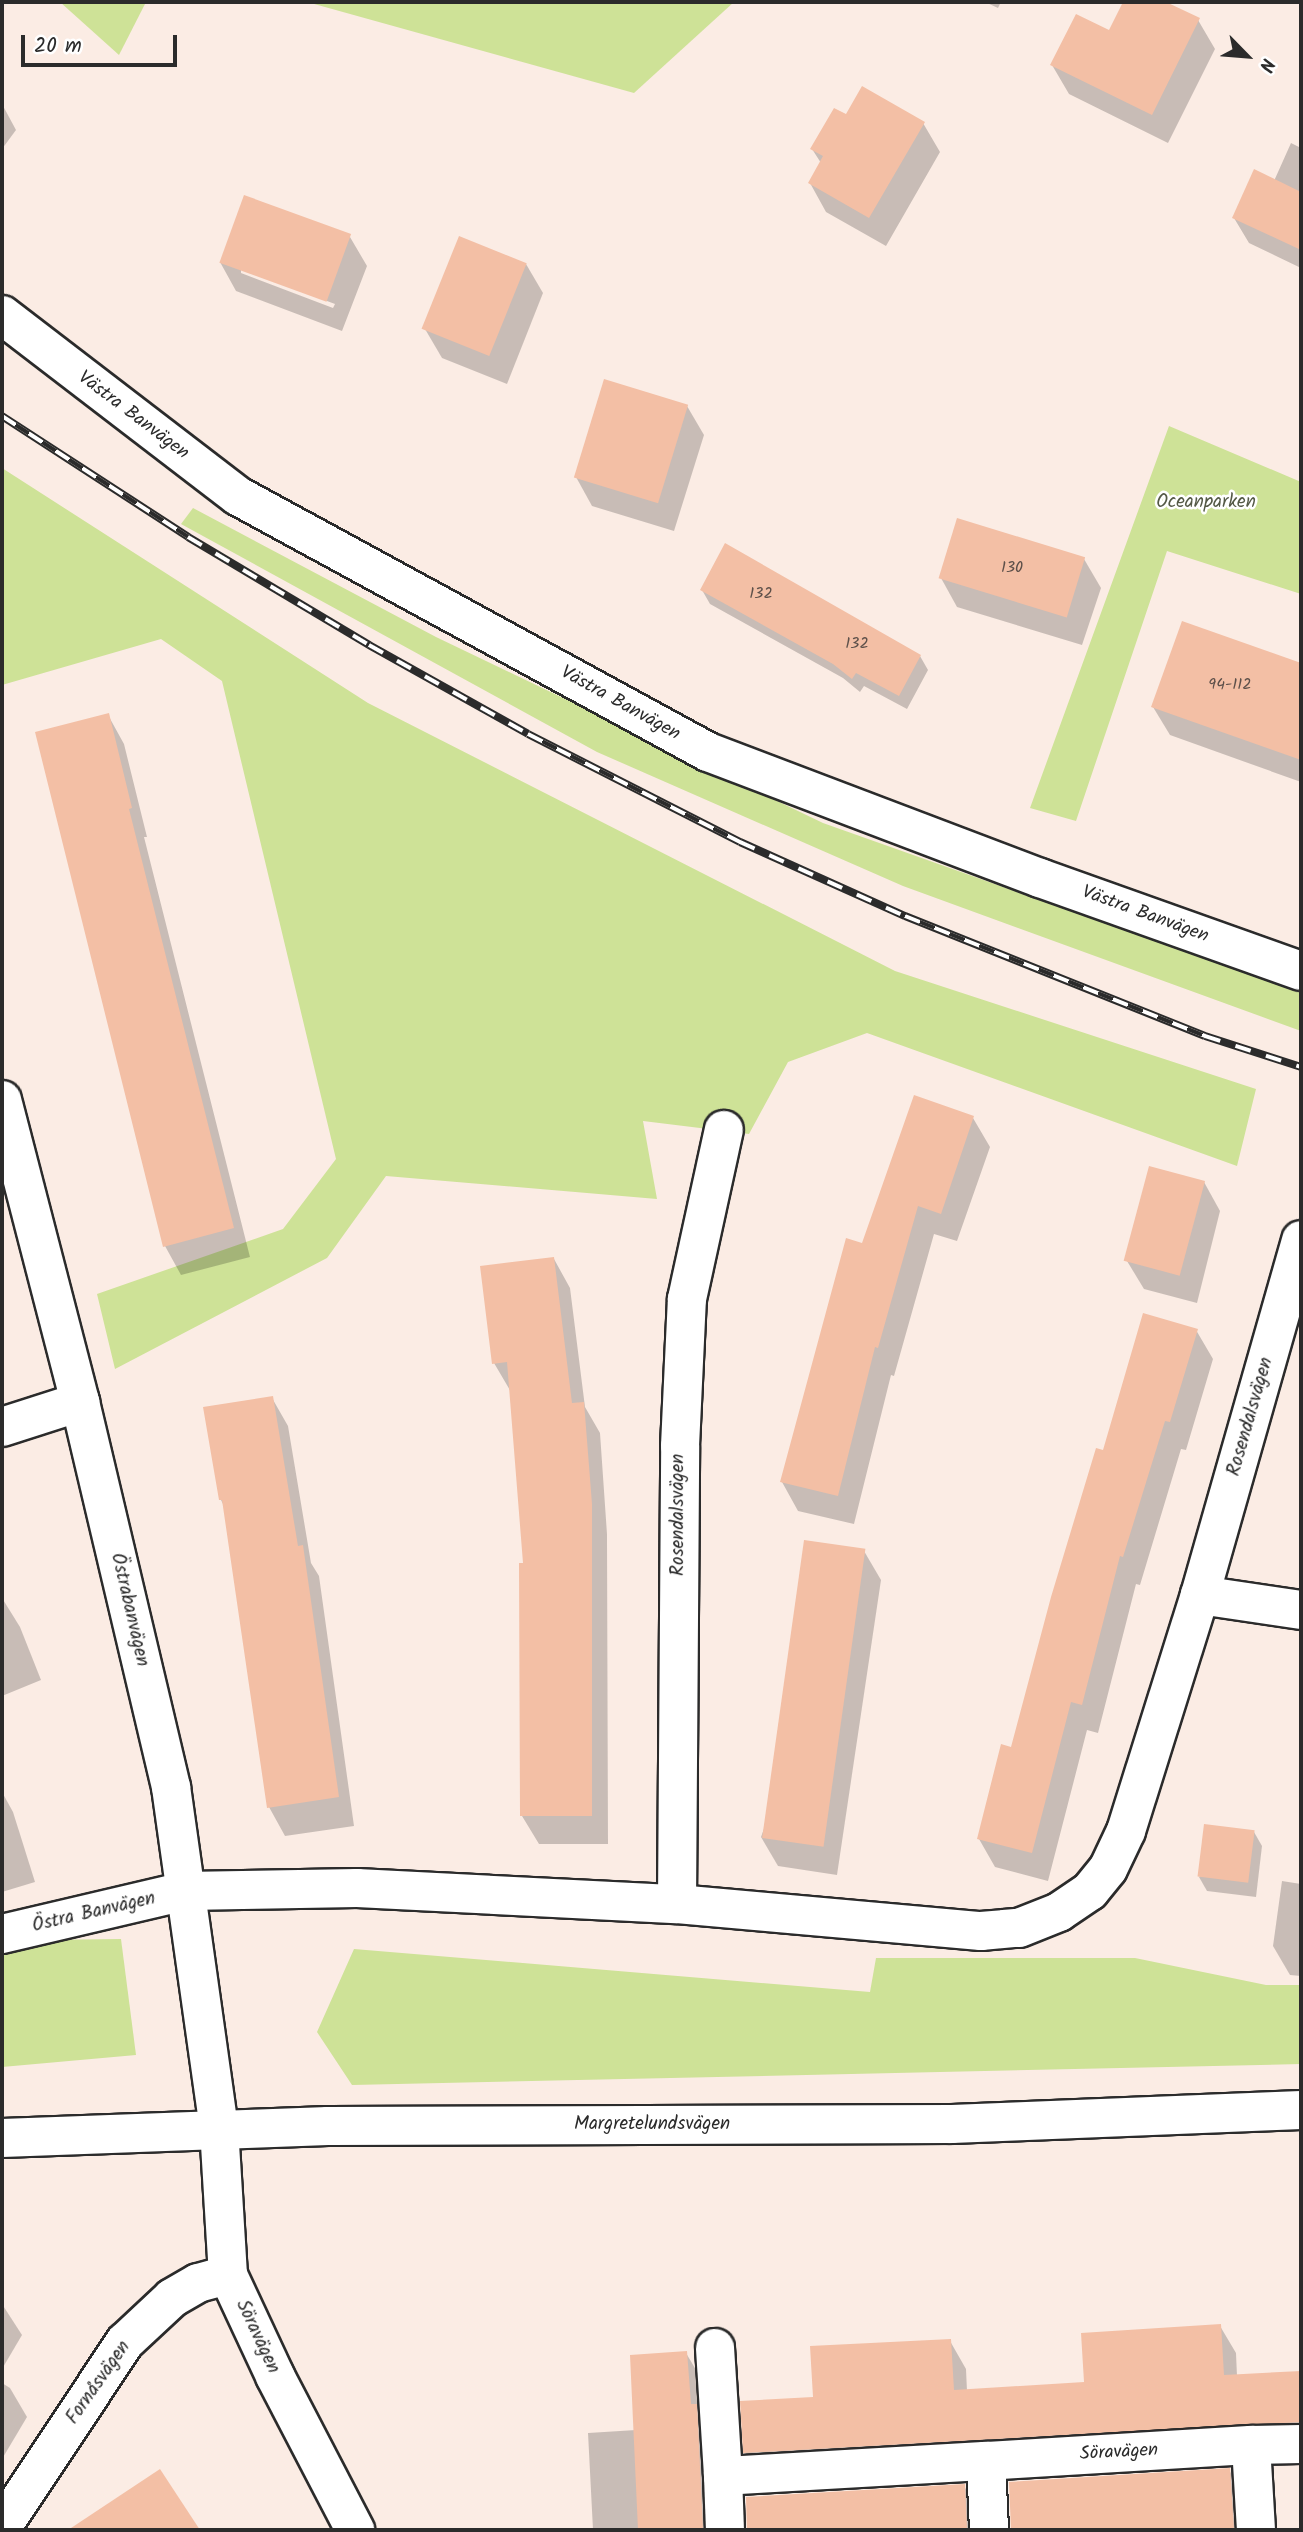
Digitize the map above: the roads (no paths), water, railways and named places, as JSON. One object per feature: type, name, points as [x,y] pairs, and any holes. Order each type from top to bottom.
[{"type":"street","name":"Västra Banvägen","points":[[2,315],[238,495],[708,752],[1040,878],[1301,971]]},
{"type":"street","name":"Östrabanvägen","points":[[2,1100],[80,1402],[171,1787],[219,2128]]},
{"type":"street","name":"Rosendalsvägen","points":[[677,1905],[680,1446],[687,1299],[724,1130]]},
{"type":"street","name":"Rosendalsvägen","points":[[185,1891],[357,1888],[677,1905],[812,1919],[981,1931],[1019,1928],[1059,1913],[1090,1891],[1108,1869],[1126,1831],[1200,1595],[1301,1240]]},
{"type":"street","points":[[2,1427],[80,1402]]},
{"type":"street","points":[[1200,1595],[1301,1610]]},
{"type":"street","name":"Östra Banvägen","points":[[2,1934],[185,1891]]},
{"type":"street","name":"Margretelundsvägen","points":[[2,2138],[219,2128],[952,2124],[1301,2110]]},
{"type":"street","name":"Söravägen","points":[[219,2128],[228,2275],[275,2376],[355,2530]]},
{"type":"street","name":"Fornåsvägen","points":[[2,2527],[125,2342],[172,2298],[198,2283],[228,2275]]},
{"type":"street","points":[[715,2348],[725,2530]]},
{"type":"street","name":"Söravägen","points":[[723,2476],[1301,2444]]},
{"type":"street","points":[[1251,2445],[1256,2530]]},
{"type":"street","points":[[986,2461],[989,2530]]},
{"type":"railway","points":[[2,416],[188,537],[369,645],[528,734],[740,842],[905,916],[1205,1036],[1301,1067]]},
{"type":"park label","name":"Oceanparken","points":[[1206,503]]}]
